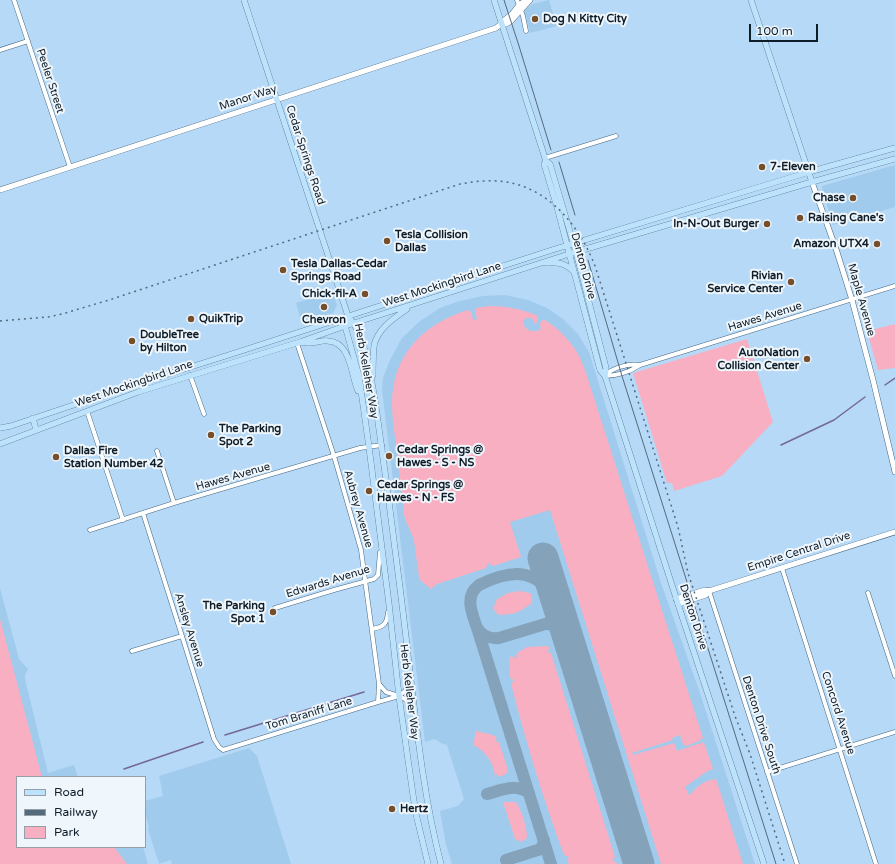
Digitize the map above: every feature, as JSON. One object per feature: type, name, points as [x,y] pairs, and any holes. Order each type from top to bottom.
[{"type":"main road","name":"Cedar Springs Road","points":[[244,0],[348,316]]},
{"type":"main road","name":"Denton Drive","points":[[494,0],[546,159],[550,164],[564,207],[606,368],[604,376]]},
{"type":"main road","name":"Maple Avenue","points":[[751,0],[812,182]]},
{"type":"main road","name":"West Mockingbird Lane","points":[[0,429],[489,270],[735,194],[895,148]]},
{"type":"main road","points":[[874,154],[876,164]]},
{"type":"main road","name":"Denton Drive","points":[[546,159],[544,164],[557,207],[600,370],[604,376],[764,864]]},
{"type":"main road","name":"West Mockingbird Lane","points":[[2,443],[120,398],[190,375],[299,343],[355,323],[540,263],[812,182],[895,159]]},
{"type":"main road","points":[[735,194],[738,204]]},
{"type":"main road","points":[[651,220],[654,229]]},
{"type":"main road","points":[[540,263],[564,264],[574,272]]},
{"type":"main road","points":[[489,270],[491,279]]},
{"type":"main road","points":[[372,385],[374,346],[378,337],[387,324],[410,306]]},
{"type":"main road","name":"Herb Kelleher Way","points":[[348,316],[355,323],[366,355],[372,385],[382,444],[415,714],[428,805],[441,864]]},
{"type":"main road","name":"Herb Kelleher Way","points":[[348,316],[346,326],[356,362],[369,447],[413,795],[428,864]]},
{"type":"main road","points":[[299,343],[328,340],[342,347],[346,351],[358,390],[361,395]]},
{"type":"main road","points":[[238,352],[240,360]]},
{"type":"main road","points":[[188,368],[190,375]]},
{"type":"main road","points":[[118,390],[120,398]]},
{"type":"main road","points":[[33,418],[36,430]]},
{"type":"street","name":"Peeler Street","points":[[14,0],[70,167]]},
{"type":"street","name":"Manor Way","points":[[0,190],[496,28],[526,0]]},
{"type":"street","name":"Manor Way","points":[[501,24],[506,24],[514,17],[519,5],[530,0]]},
{"type":"street","points":[[519,5],[526,31]]},
{"type":"street","points":[[514,17],[518,18],[524,23]]},
{"type":"street","points":[[0,50],[28,41]]},
{"type":"street","points":[[546,159],[616,136]]},
{"type":"street","name":"Maple Avenue","points":[[812,182],[837,252],[852,300],[895,472]]},
{"type":"street","name":"Hawes Avenue","points":[[604,376],[613,376],[640,365],[895,286]]},
{"type":"street","name":"Aubrey Avenue","points":[[299,343],[361,550],[379,684],[378,702]]},
{"type":"street","points":[[190,375],[204,414]]},
{"type":"street","points":[[87,411],[123,520]]},
{"type":"street","name":"Hawes Avenue","points":[[90,530],[174,503],[360,448],[382,444]]},
{"type":"street","points":[[157,451],[174,503]]},
{"type":"street","name":"Ansley Avenue","points":[[142,513],[214,739],[223,750]]},
{"type":"street","name":"Empire Central Drive","points":[[677,601],[705,590],[709,591],[895,532]]},
{"type":"street","name":"Edwards Avenue","points":[[275,608],[374,579],[378,575],[381,544]]},
{"type":"street","name":"Concord Avenue","points":[[782,568],[876,864]]},
{"type":"street","name":"Denton Drive South","points":[[709,591],[797,864]]},
{"type":"street","points":[[868,593],[895,676]]},
{"type":"street","points":[[372,629],[378,628],[384,624],[387,619],[389,604]]},
{"type":"street","points":[[132,651],[182,636]]},
{"type":"street","points":[[400,696],[411,682]]},
{"type":"street","points":[[379,684],[386,692],[405,699],[410,704],[415,714]]},
{"type":"street","name":"Tom Braniff Lane","points":[[223,750],[400,696]]},
{"type":"street","points":[[767,772],[895,732]]},
{"type":"shaded area","points":[[549,0],[557,26],[530,33],[524,10],[533,4]]},
{"type":"shaded area","points":[[895,165],[895,207],[833,225],[822,186]]},
{"type":"shaded area","points":[[332,292],[337,305],[333,313],[302,324],[296,303]]},
{"type":"shaded area","points":[[505,295],[528,300],[547,308],[563,319],[578,334],[589,352],[661,583],[699,690],[755,864],[452,864],[446,845],[440,811],[458,806],[464,799],[447,745],[435,739],[425,742],[382,390],[383,378],[390,360],[402,338],[420,321],[440,308],[460,301],[483,296]]},
{"type":"shaded area","points":[[0,588],[19,659],[28,669],[25,679],[48,773],[74,765],[78,776],[16,776],[16,848],[143,848],[148,864],[0,864]]},
{"type":"shaded area","points":[[249,748],[257,756],[291,864],[172,864],[171,860],[159,864],[148,829],[146,801],[163,796],[159,776]]},
{"type":"green space","points":[[489,306],[514,308],[538,316],[536,324],[534,323],[534,320],[530,318],[526,318],[523,321],[526,329],[531,331],[540,330],[541,327],[539,326],[542,320],[545,320],[565,336],[583,365],[703,738],[701,740],[699,737],[699,741],[686,746],[683,744],[680,735],[672,738],[673,740],[632,753],[633,755],[674,743],[677,751],[700,743],[702,746],[702,742],[704,743],[713,769],[703,774],[685,788],[688,791],[687,793],[690,795],[702,784],[716,779],[743,864],[661,864],[550,510],[510,522],[521,557],[493,566],[488,563],[486,568],[437,584],[431,589],[420,580],[414,541],[404,513],[392,416],[393,386],[404,356],[424,333],[452,316],[468,310],[471,312],[473,320],[477,319],[475,311],[476,308]]},
{"type":"green space","points":[[895,324],[895,368],[878,370],[867,331]]},
{"type":"green space","points":[[747,339],[773,422],[722,476],[674,491],[672,483],[667,483],[633,373]]},
{"type":"green space","points":[[519,591],[530,593],[532,596],[532,603],[520,611],[509,614],[499,615],[493,609],[497,599],[508,593]]},
{"type":"green space","points":[[0,619],[42,776],[16,776],[16,848],[115,848],[127,864],[0,864]]},
{"type":"green space","points":[[548,646],[550,648],[547,652],[551,653],[615,857],[612,860],[617,864],[569,864],[567,860],[569,857],[564,855],[542,792],[511,684],[514,680],[510,678],[509,658],[512,656],[516,659],[517,653],[527,647]]},
{"type":"green space","points":[[476,731],[493,735],[497,738],[495,741],[499,742],[507,767],[507,773],[500,777],[496,774],[495,779],[495,773],[486,754],[473,745]]},
{"type":"green space","points":[[503,802],[516,802],[520,810],[527,833],[527,838],[521,842],[517,839],[516,842]]},
{"type":"waterway","points":[[885,385],[895,378]]},
{"type":"waterway","points":[[781,445],[834,420],[865,397]]},
{"type":"waterway","points":[[225,735],[364,692]]},
{"type":"waterway","points":[[124,769],[203,742]]},
{"type":"taxiway","points":[[551,864],[472,613],[470,601],[471,595],[479,585],[501,576],[511,574],[530,576],[547,588],[555,598]]},
{"type":"taxiway","points":[[477,628],[486,636],[499,638],[549,624],[560,628],[569,641]]},
{"type":"taxiway","points":[[487,794],[508,788],[518,788],[529,793]]},
{"type":"taxiway","points":[[506,860],[541,849],[544,840]]},
{"type":"runway","points":[[543,558],[639,864]]},
{"type":"tram line","points":[[504,0],[551,150]]},
{"type":"tram line","points":[[559,162],[575,215]]},
{"type":"tram line","points":[[588,260],[622,376],[776,864]]},
{"type":"railway","points":[[0,321],[48,317],[62,314],[109,300],[460,184],[481,181],[504,182],[522,186],[539,194],[553,204],[578,232],[595,266],[678,527],[688,573],[735,716],[750,754],[785,864]]},
{"type":"place","name":"Dog N Kitty City","points":[[535,19]]},
{"type":"place","name":"7-Eleven","points":[[762,167]]},
{"type":"place","name":"Chase","points":[[853,198]]},
{"type":"place","name":"Raising Cane's","points":[[800,218]]},
{"type":"place","name":"In-N-Out Burger","points":[[767,224]]},
{"type":"place","name":"Tesla Collision Dallas","points":[[387,241]]},
{"type":"place","name":"Amazon UTX4","points":[[877,244]]},
{"type":"place","name":"Tesla Dallas-Cedar Springs Road","points":[[283,270]]},
{"type":"place","name":"Rivian Service Center","points":[[791,282]]},
{"type":"place","name":"Chick-fil-A","points":[[365,294]]},
{"type":"place","name":"Chevron","points":[[324,307]]},
{"type":"place","name":"QuikTrip","points":[[191,319]]},
{"type":"place","name":"DoubleTree by Hilton","points":[[132,341]]},
{"type":"place","name":"AutoNation Collision Center","points":[[807,359]]},
{"type":"place","name":"The Parking Spot 2","points":[[211,435]]},
{"type":"place","name":"Cedar Springs @ Hawes - S - NS","points":[[389,456]]},
{"type":"place","name":"Dallas Fire Station Number 42","points":[[56,457]]},
{"type":"place","name":"Cedar Springs @ Hawes - N - FS","points":[[369,491]]},
{"type":"place","name":"The Parking Spot 1","points":[[273,612]]},
{"type":"place","name":"Hertz","points":[[392,809]]}]
